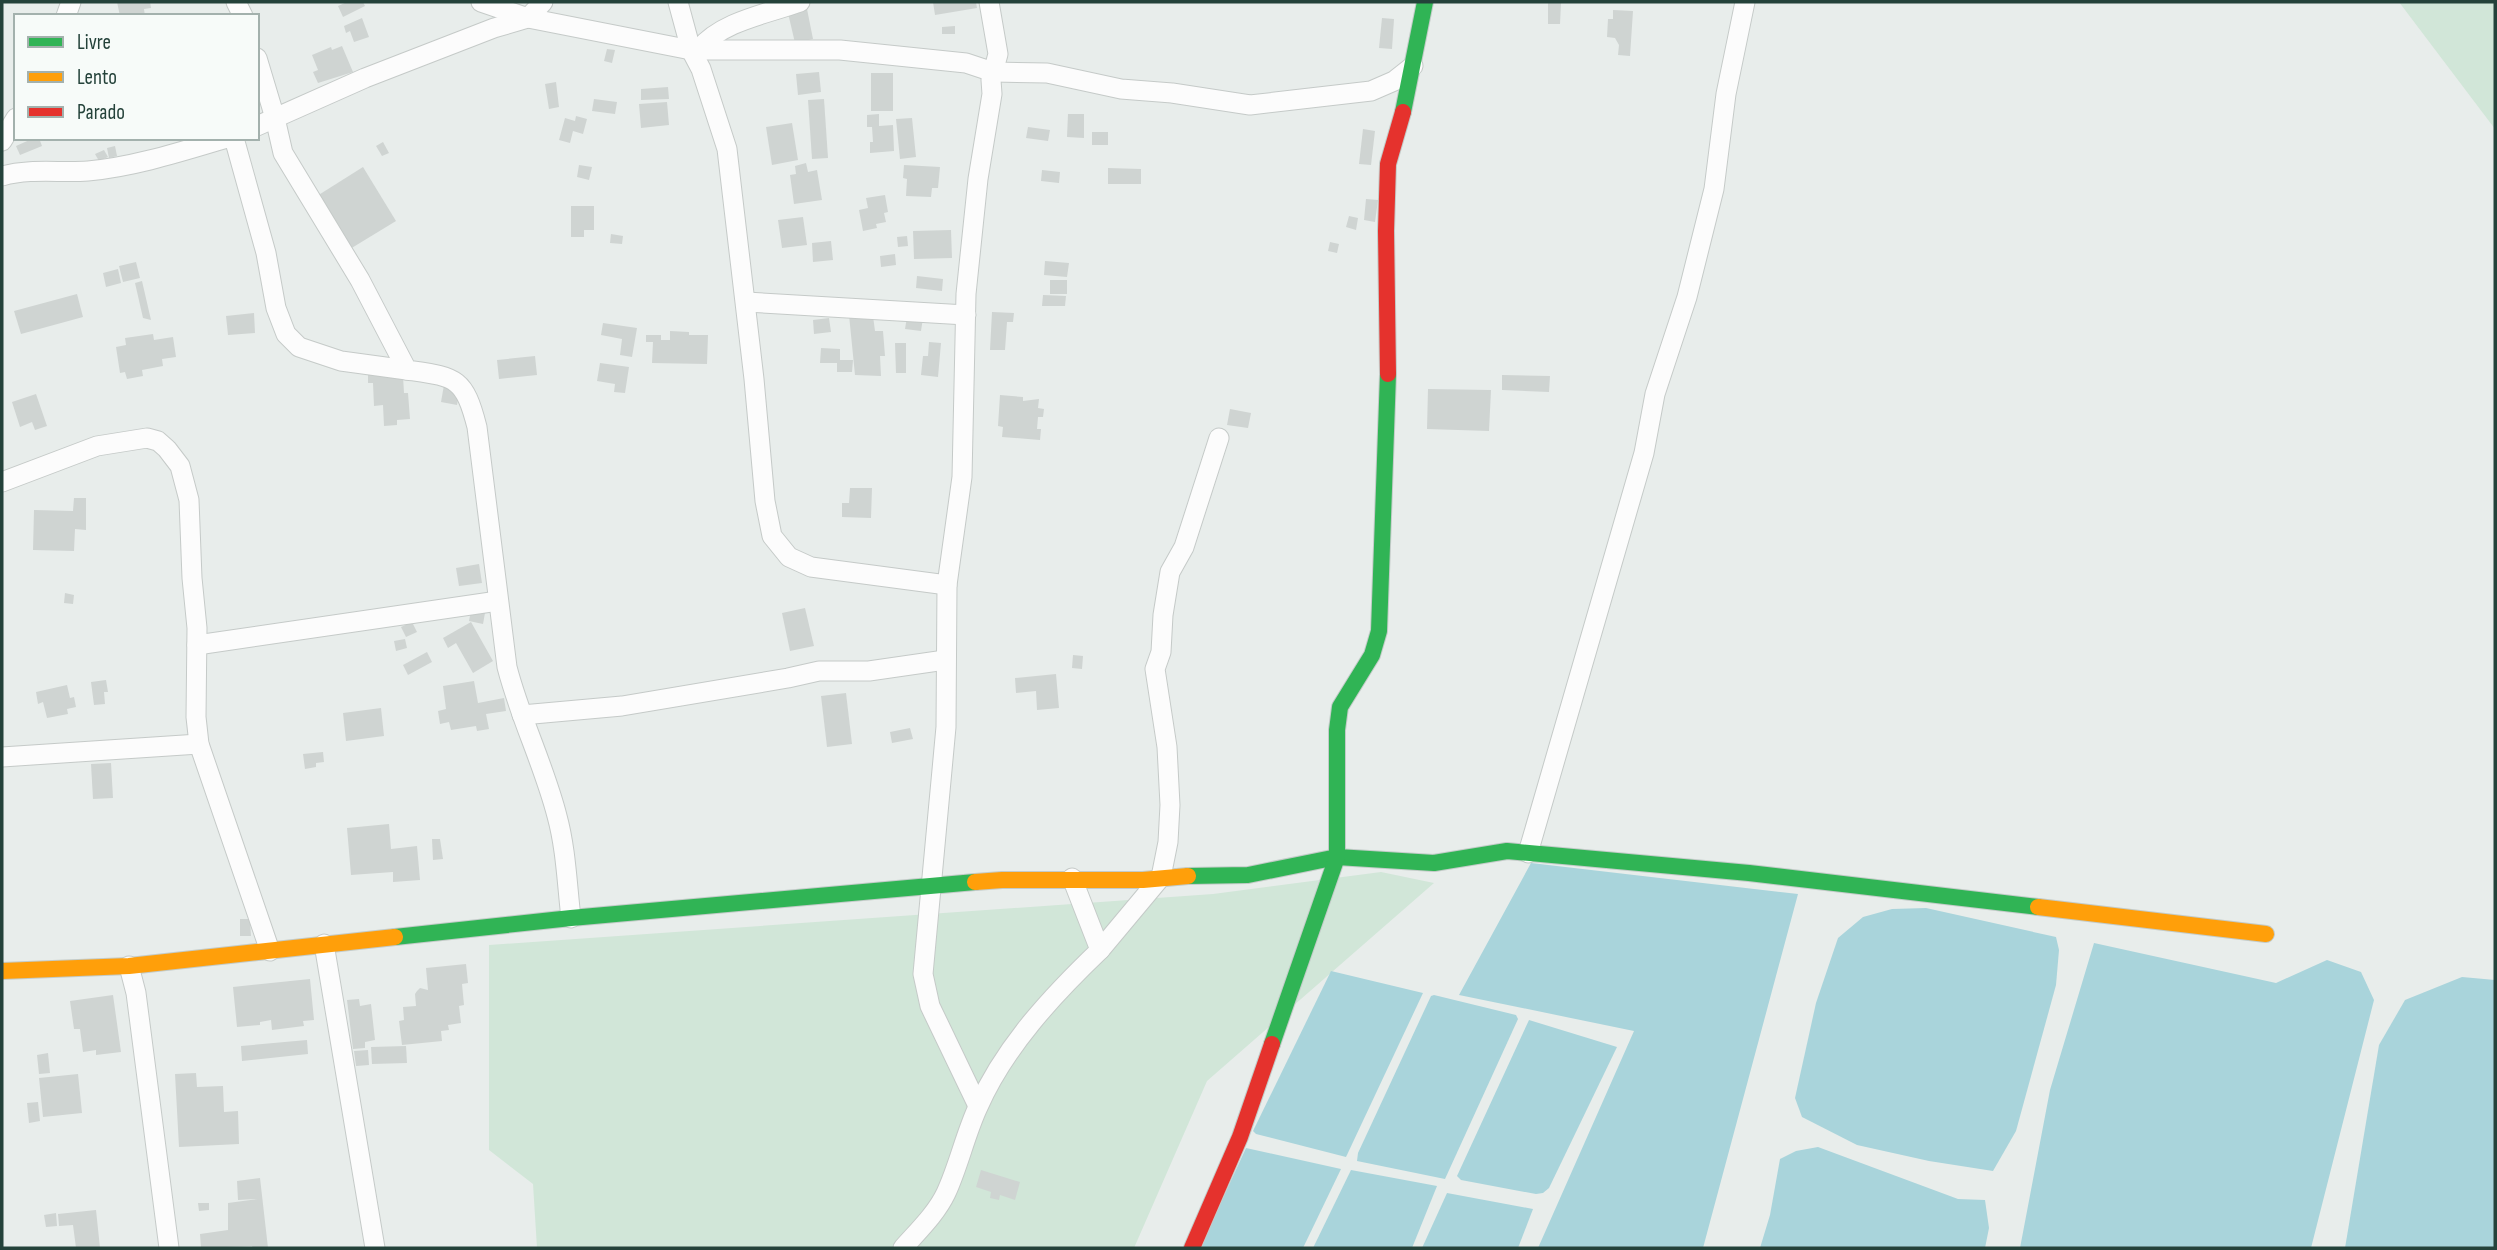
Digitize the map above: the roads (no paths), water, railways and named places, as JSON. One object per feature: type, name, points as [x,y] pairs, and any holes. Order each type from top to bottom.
[{"type":"street","points":[[481,2],[528,18],[695,49],[840,50],[966,63],[993,72],[1047,73],[1121,89],[1172,93],[1250,105],[1371,91],[1394,81],[1413,66]]},
{"type":"street","points":[[266,122],[365,78],[528,18],[543,2]]},
{"type":"street","points":[[678,2],[727,149],[746,302],[765,501],[772,536],[789,557],[811,567],[947,585]]},
{"type":"street","points":[[695,49],[722,29],[800,2]]},
{"type":"street","points":[[978,1106],[930,1006],[923,974],[946,727],[947,585],[962,478],[966,316],[978,179],[998,54],[989,2]]},
{"type":"street","points":[[1192,1248],[1240,1137],[1337,857],[1337,730],[1340,707],[1372,655],[1379,631],[1388,404],[1388,164],[1413,66],[1425,2]]},
{"type":"street","points":[[1528,853],[1644,453],[1656,394],[1687,297],[1714,189],[1726,94],[1745,2]]},
{"type":"street","points":[[259,72],[266,122],[360,280],[407,370]]},
{"type":"street","points":[[2,141],[14,121]]},
{"type":"street","points":[[2,176],[28,170],[88,171],[219,140]]},
{"type":"street","points":[[235,140],[266,253],[276,308],[286,334],[299,347],[341,361],[448,376],[463,387],[471,401],[479,439],[507,667],[557,817],[571,918]]},
{"type":"street","points":[[746,302],[966,316]]},
{"type":"street","points":[[2,482],[97,446],[147,438],[158,441],[180,466],[189,500],[197,645],[196,717],[200,744],[270,951]]},
{"type":"street","points":[[903,1248],[935,1212],[946,1194],[978,1106],[1004,1059],[1047,1004],[1100,950],[1161,877],[1168,842],[1170,804],[1167,747],[1155,669],[1161,652],[1163,615],[1170,572],[1184,547],[1219,438]]},
{"type":"street","points":[[197,645],[498,601]]},
{"type":"street","points":[[522,715],[622,706],[819,671],[869,671],[945,660]]},
{"type":"street","points":[[2,757],[200,744]]},
{"type":"street","points":[[2,971],[129,966],[571,918],[1002,880],[1143,880],[1161,877],[1248,875],[1337,857],[1434,863],[1507,851],[1749,873],[2266,934]]},
{"type":"street","points":[[1072,878],[1100,950]]},
{"type":"street","points":[[324,944],[375,1248]]},
{"type":"street","points":[[129,966],[135,993],[169,1248]]},
{"type":"water","points":[[1531,863],[1798,894],[1703,1248],[1538,1248],[1634,1031],[1459,995]]},
{"type":"water","points":[[1926,908],[2056,937],[2059,950],[2056,985],[2016,1131],[1993,1171],[1929,1161],[1857,1145],[1802,1117],[1795,1098],[1816,1003],[1838,938],[1863,917],[1892,909]]},
{"type":"water","points":[[2094,943],[2276,983],[2327,960],[2361,972],[2374,1000],[2311,1248],[2020,1248],[2050,1090]]},
{"type":"water","points":[[1331,971],[1423,993],[1346,1157],[1253,1131]]},
{"type":"water","points":[[2462,977],[2495,980],[2495,1248],[2345,1248],[2379,1045],[2405,1000]]},
{"type":"water","points":[[1431,996],[1516,1015],[1518,1019],[1445,1179],[1357,1161],[1358,1153]]},
{"type":"water","points":[[1529,1020],[1617,1047],[1549,1188],[1536,1194],[1461,1180],[1457,1176]]},
{"type":"water","points":[[1818,1147],[1958,1199],[1985,1200],[1989,1228],[1985,1248],[1760,1248],[1770,1215],[1780,1159],[1796,1151]]},
{"type":"water","points":[[1246,1148],[1341,1169],[1303,1248],[1200,1248]]},
{"type":"water","points":[[1351,1170],[1437,1186],[1412,1248],[1313,1248]]},
{"type":"water","points":[[1447,1193],[1533,1209],[1518,1248],[1422,1248]]}]
